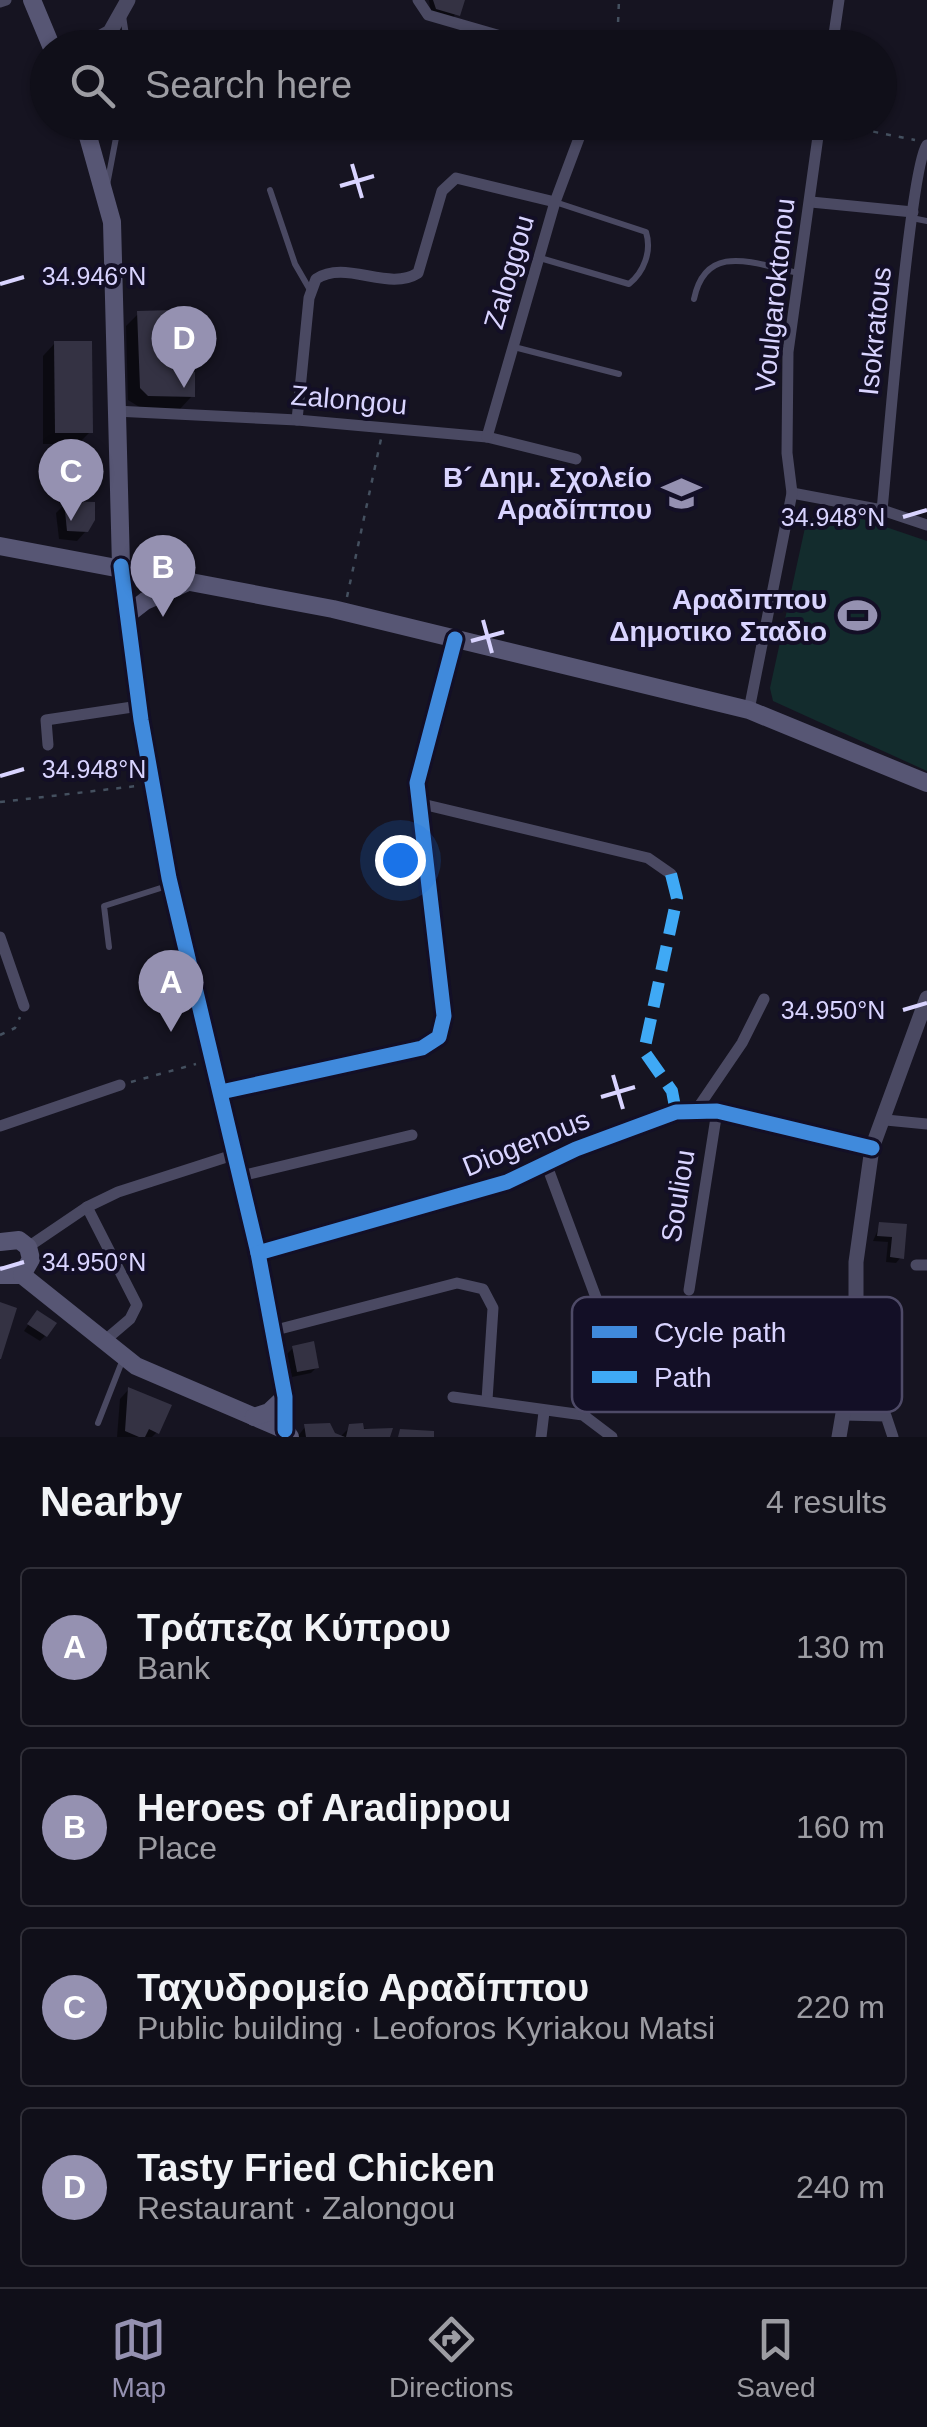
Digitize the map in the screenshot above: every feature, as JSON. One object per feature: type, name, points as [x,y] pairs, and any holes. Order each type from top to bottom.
[{"type":"main road","points":[[32,0],[44,30]]},
{"type":"main road","points":[[90,140],[112,222],[121,566]]},
{"type":"main road","points":[[0,546],[121,566],[344,612],[750,710],[927,783]]},
{"type":"main road","points":[[127,615],[145,601],[190,580]]},
{"type":"main road","points":[[1,1240],[19,1240],[28,1247],[31,1260],[22,1275]]},
{"type":"main road","points":[[0,1274],[22,1275],[123,1358],[157,1377],[287,1433]]},
{"type":"main road","points":[[254,1416],[268,1412],[284,1397]]},
{"type":"street","points":[[418,0],[428,16],[478,30]]},
{"type":"street","points":[[835,30],[839,0]]},
{"type":"street","points":[[110,30],[126,8]]},
{"type":"street","name":"Zaloggou","points":[[487,437],[555,202],[579,140]]},
{"type":"street","name":"Voulgaroktonou","points":[[750,710],[792,493],[787,452],[788,352],[820,140]]},
{"type":"street","name":"Isokratous","points":[[882,510],[912,215],[923,150]]},
{"type":"street","points":[[297,420],[310,290],[320,276],[332,272],[405,280],[418,273],[442,191],[456,178],[555,202]]},
{"type":"street","points":[[811,202],[912,215]]},
{"type":"street","name":"Zalongou","points":[[115,411],[297,420],[487,437],[576,460]]},
{"type":"street","points":[[792,493],[882,510],[927,524]]},
{"type":"street","points":[[121,566],[139,706],[171,884],[258,1253],[287,1433]]},
{"type":"street","points":[[221,1092],[422,1048],[439,1037],[444,1016],[418,802],[420,768],[455,639]]},
{"type":"street","points":[[48,745],[46,720],[139,706]]},
{"type":"street","points":[[418,802],[648,858],[670,874]]},
{"type":"street","points":[[0,937],[24,1006]]},
{"type":"street","points":[[856,1297],[856,1262],[872,1148],[886,1120],[927,998]]},
{"type":"street","points":[[695,1112],[742,1043],[764,999]]},
{"type":"street","points":[[0,1126],[120,1085]]},
{"type":"street","name":"Diogenous","points":[[258,1253],[351,1230],[547,1166],[612,1135],[676,1112],[717,1111],[872,1148]]},
{"type":"street","name":"Souliou","points":[[689,1290],[717,1111]]},
{"type":"street","points":[[886,1120],[927,1124]]},
{"type":"street","points":[[240,1176],[412,1135]]},
{"type":"street","points":[[28,1247],[87,1207],[142,1182],[236,1154]]},
{"type":"street","points":[[547,1166],[596,1297]]},
{"type":"street","points":[[87,1207],[137,1305],[130,1320],[103,1342]]},
{"type":"street","points":[[272,1330],[457,1283],[483,1289],[493,1308],[486,1400]]},
{"type":"street","points":[[453,1398],[584,1416],[612,1437]]},
{"type":"street","points":[[541,1437],[544,1412]]},
{"type":"street","points":[[584,1416],[586,1412]]},
{"type":"street","points":[[839,1437],[844,1412]]},
{"type":"street","points":[[843,1415],[886,1416],[893,1437]]},
{"type":"lane","points":[[105,190],[113,171],[117,140]]},
{"type":"lane","points":[[270,190],[295,264],[310,290]]},
{"type":"lane","points":[[539,258],[629,284],[640,275],[650,244],[646,232],[555,202]]},
{"type":"lane","points":[[912,215],[927,221]]},
{"type":"lane","points":[[694,299],[698,278],[708,267],[723,260],[800,274]]},
{"type":"lane","points":[[513,346],[619,374]]},
{"type":"lane","points":[[110,947],[104,906],[171,884]]},
{"type":"lane","points":[[98,1423],[123,1358]]},
{"type":"path","points":[[618,30],[619,0]]},
{"type":"path","points":[[897,134],[912,137],[923,150]]},
{"type":"path","points":[[344,612],[383,428]]},
{"type":"path","points":[[0,802],[152,784]]},
{"type":"path","points":[[0,1035],[15,1028],[24,1006]]},
{"type":"path","points":[[120,1085],[213,1059]]},
{"type":"green space","name":"Αραδιππου Δημοτικο Σταδιο","points":[[836,510],[927,541],[927,771],[773,701],[770,688],[806,523],[821,513]]},
{"type":"building","points":[[433,0],[465,0],[460,16],[436,9]]},
{"type":"building","points":[[175,310],[176,372],[195,372],[195,397],[148,396],[140,388],[137,311]]},
{"type":"building","points":[[54,341],[92,341],[93,433],[55,433]]},
{"type":"building","points":[[64,501],[95,502],[95,520],[88,532],[67,531]]},
{"type":"building","points":[[879,1222],[907,1224],[904,1259],[890,1257],[892,1237],[877,1236]]},
{"type":"building","points":[[0,1302],[17,1308],[1,1359],[0,1359]]},
{"type":"building","points":[[37,1310],[57,1323],[47,1337],[27,1324]]},
{"type":"building","points":[[314,1341],[319,1368],[297,1372],[292,1346]]},
{"type":"building","points":[[128,1387],[172,1405],[159,1434],[149,1429],[145,1437],[139,1437],[125,1431]]},
{"type":"building","points":[[330,1423],[335,1433],[345,1437],[306,1437],[304,1424]]},
{"type":"building","points":[[363,1423],[364,1429],[393,1428],[390,1437],[346,1437],[349,1424]]},
{"type":"building","points":[[400,1429],[434,1431],[434,1437],[398,1437]]},
{"type":"marked path","points":[[671,874],[677,898],[644,1051],[672,1091],[676,1112]]},
{"type":"cycle path","points":[[121,566],[141,720],[169,878],[258,1253],[285,1397],[285,1430]]},
{"type":"cycle path","points":[[221,1092],[422,1048],[439,1037],[444,1016],[417,783],[455,639]]},
{"type":"cycle path","points":[[258,1253],[507,1182],[576,1149],[676,1112],[717,1111],[872,1148]]},
{"type":"place","name":"Tasty Fried Chicken","points":[[184,388]]},
{"type":"place","name":"Β´ Δημ. Σχολείο Αραδίππου","points":[[682,493]]},
{"type":"place","name":"Ταχυδρομείο Αραδίππου","points":[[71,521]]},
{"type":"place","name":"Αραδιππου Δημοτικο Σταδιο","points":[[857,615]]},
{"type":"place","name":"Heroes of Aradippou","points":[[163,617]]},
{"type":"place","name":"Τράπεζα Κύπρου","points":[[171,1032]]}]
